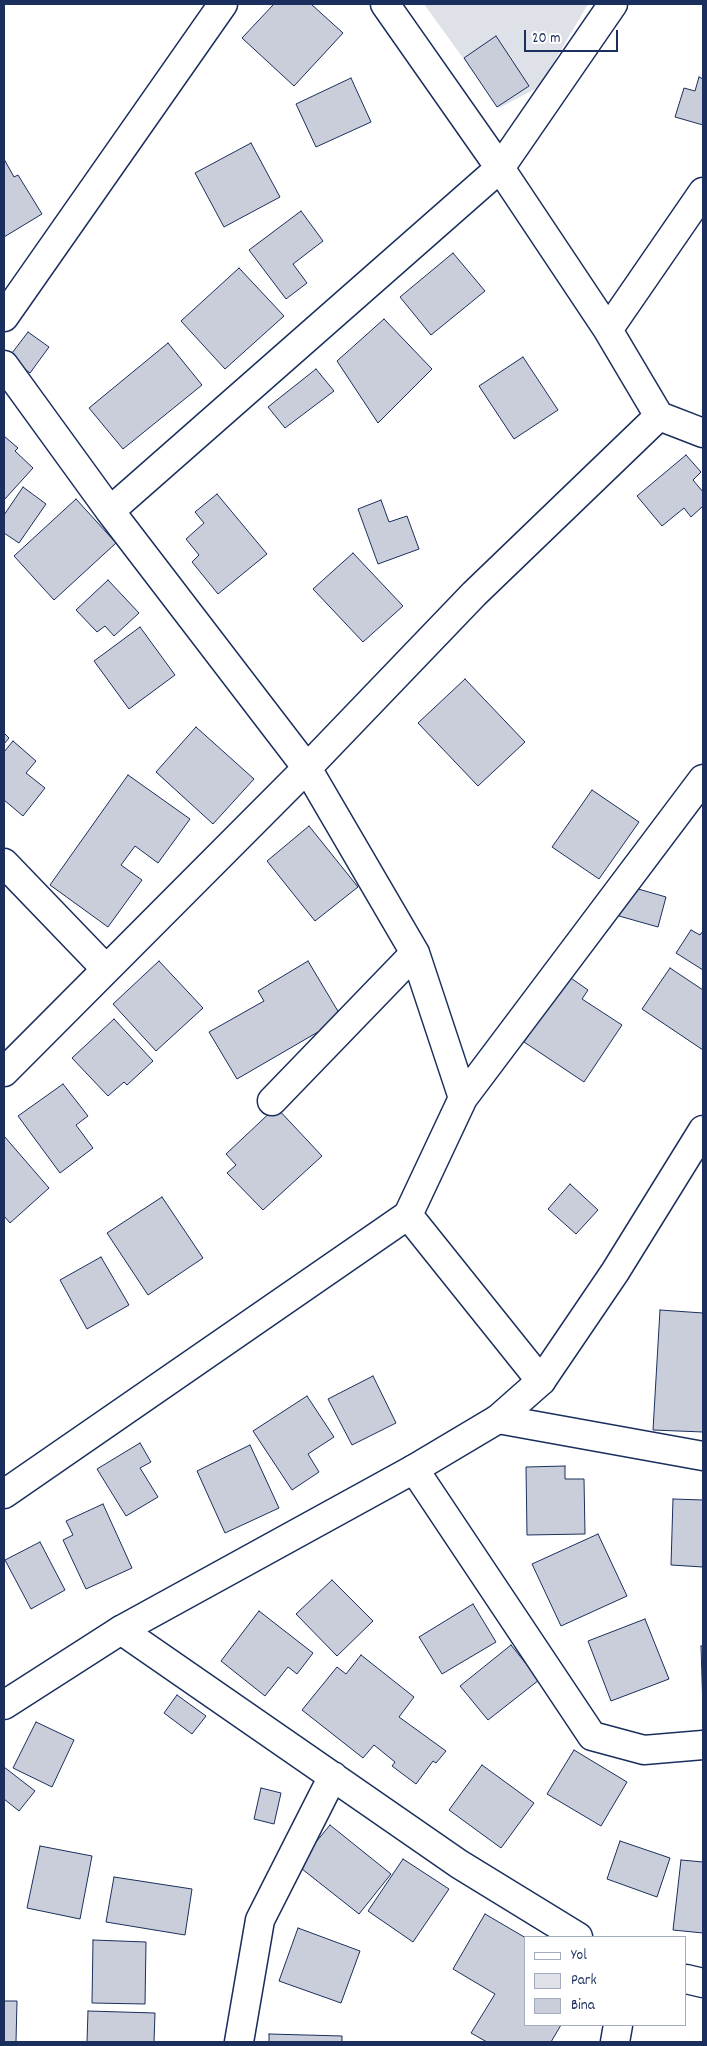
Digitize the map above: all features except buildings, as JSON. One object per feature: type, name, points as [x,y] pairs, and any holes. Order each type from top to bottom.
[{"type":"street","points":[[4,317],[223,4]]},
{"type":"street","points":[[385,4],[500,168],[608,330],[659,416],[703,433]]},
{"type":"street","points":[[110,511],[500,168],[614,4]]},
{"type":"street","points":[[608,330],[703,192]]},
{"type":"street","points":[[4,366],[110,511],[307,768],[415,953],[463,1098]]},
{"type":"street","points":[[4,1072],[307,768],[474,594],[659,416]]},
{"type":"street","points":[[4,1494],[408,1215],[463,1098],[703,779]]},
{"type":"street","points":[[4,863],[106,969]]},
{"type":"street","points":[[272,1101],[415,953]]},
{"type":"street","points":[[4,1705],[121,1630],[414,1470],[498,1419],[541,1381],[615,1272],[703,1130]]},
{"type":"street","points":[[408,1215],[541,1381]]},
{"type":"street","points":[[498,1419],[703,1456]]},
{"type":"street","points":[[414,1470],[592,1736],[644,1750],[703,1745]]},
{"type":"street","points":[[121,1630],[459,1864],[576,1936]]},
{"type":"street","points":[[239,2042],[260,1920],[333,1776]]},
{"type":"street","points":[[687,1980],[703,1983]]},
{"type":"street","points":[[615,2042],[618,2026]]},
{"type":"green space","points":[[424,4],[588,4],[539,87],[499,108]]}]
